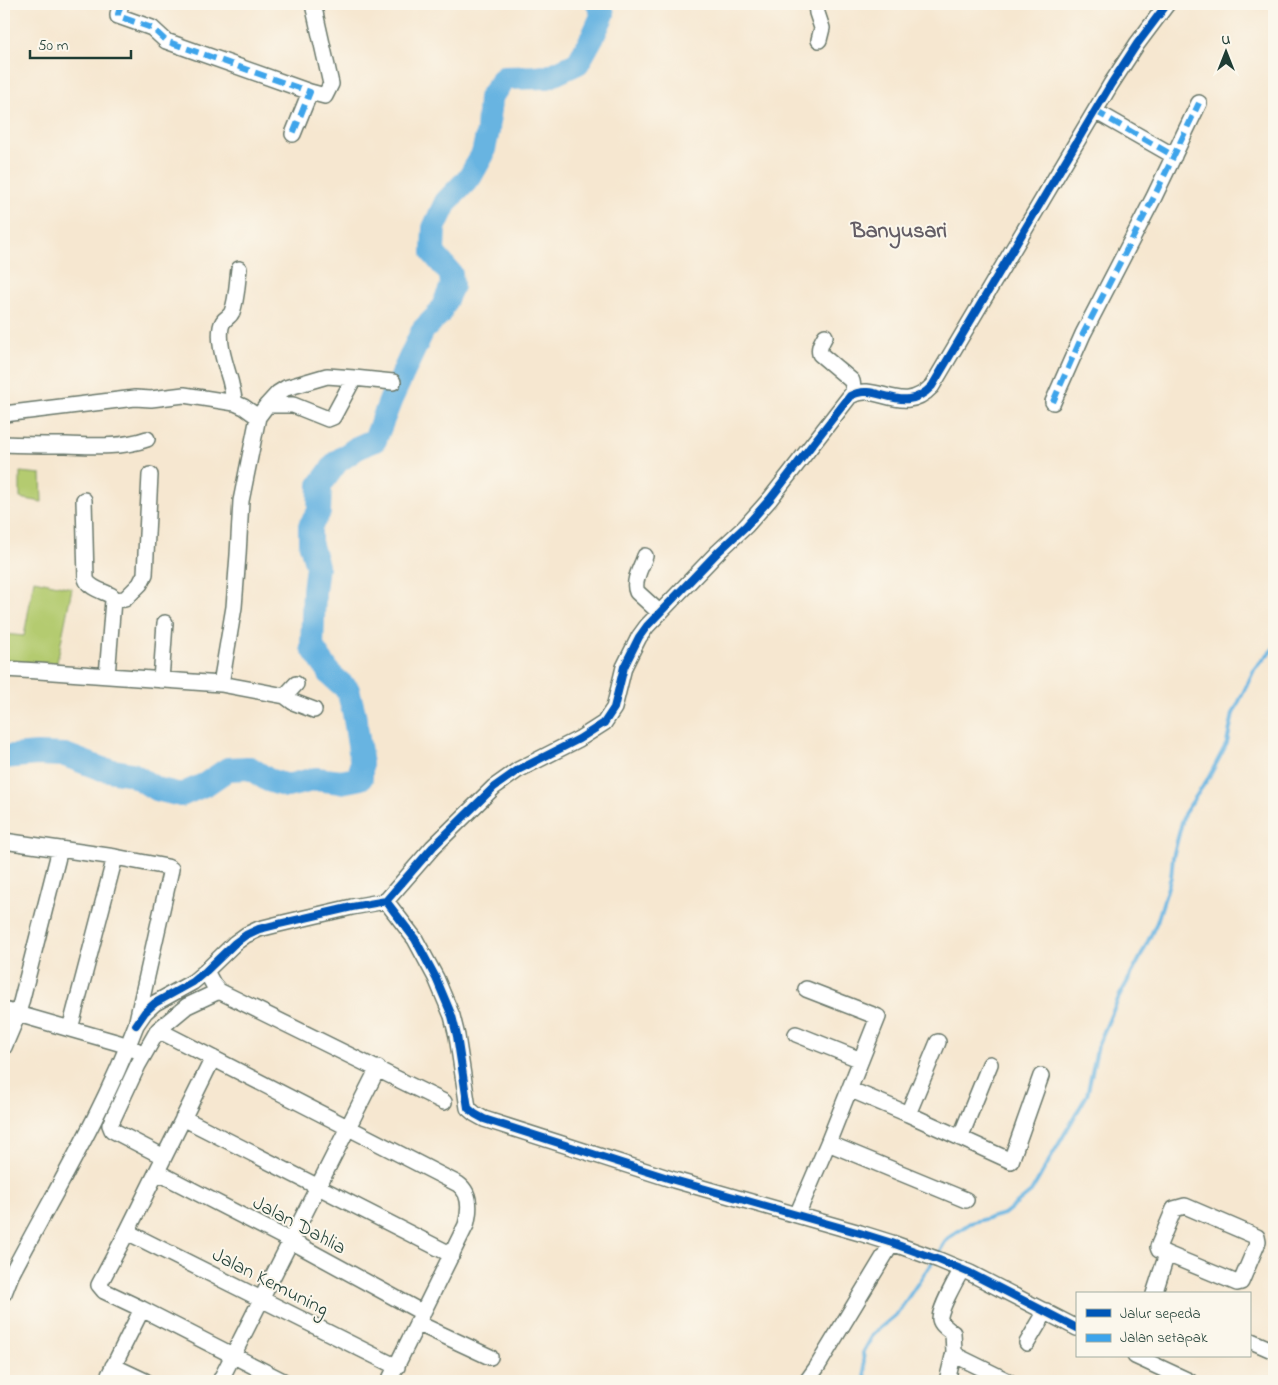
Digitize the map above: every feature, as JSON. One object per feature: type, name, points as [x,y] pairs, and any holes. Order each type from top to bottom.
[{"type":"street","points":[[121,4],[118,16],[152,28],[166,40],[325,96],[331,84],[313,4]]},
{"type":"street","points":[[816,4],[822,28],[820,40]]},
{"type":"street","points":[[136,1026],[155,1003],[193,982],[246,935],[259,929],[386,901],[433,847],[494,787],[518,770],[579,739],[604,723],[614,708],[624,667],[639,637],[647,626],[718,552],[746,526],[770,499],[846,400],[854,393],[866,392],[911,400],[925,394],[932,386],[1120,69],[1167,4]]},
{"type":"street","points":[[293,134],[310,92]]},
{"type":"street","points":[[1053,402],[1083,334],[1170,154],[1199,103]]},
{"type":"street","points":[[1096,110],[1170,154]]},
{"type":"street","points":[[235,403],[220,338],[223,320],[231,315],[234,306],[239,270]]},
{"type":"street","points":[[825,336],[820,345],[820,354],[852,381],[854,393]]},
{"type":"street","points":[[221,684],[234,607],[241,501],[263,411],[286,388],[327,376],[392,382]]},
{"type":"street","points":[[4,414],[135,398],[151,399],[184,395],[235,403],[263,411],[293,405],[328,419],[333,417],[354,378]]},
{"type":"street","points":[[4,444],[121,445],[136,443],[147,438]]},
{"type":"street","points":[[113,600],[125,599],[140,584],[145,574],[150,475]]},
{"type":"street","points":[[84,500],[86,579],[92,587],[112,596],[113,600],[107,676]]},
{"type":"street","points":[[646,556],[635,583],[635,588],[660,613]]},
{"type":"street","points":[[161,680],[165,623]]},
{"type":"street","points":[[4,669],[221,684],[286,696],[293,702],[314,710]]},
{"type":"street","points":[[286,696],[296,684]]},
{"type":"street","points":[[4,843],[116,857],[167,867],[171,870],[136,1026],[109,1090],[11,1276],[4,1293]]},
{"type":"street","points":[[4,1047],[11,1012],[60,849]]},
{"type":"street","points":[[70,1029],[116,857]]},
{"type":"street","points":[[386,901],[415,939],[436,978],[457,1036],[468,1108],[475,1114],[484,1119],[674,1180],[892,1243],[962,1269],[1076,1327]]},
{"type":"street","points":[[206,972],[219,991],[444,1102]]},
{"type":"street","points":[[797,1214],[878,1017],[806,988]]},
{"type":"street","points":[[164,1157],[112,1130],[110,1125],[144,1054],[158,1030],[187,1006],[219,991]]},
{"type":"street","points":[[11,1012],[128,1046],[144,1054]]},
{"type":"street","points":[[158,1030],[464,1188],[469,1202],[466,1225],[389,1381]]},
{"type":"street","points":[[796,1034],[861,1060]]},
{"type":"street","points":[[908,1114],[938,1042]]},
{"type":"street","points":[[213,1058],[99,1285],[104,1291],[282,1381]]},
{"type":"street","points":[[960,1138],[990,1064]]},
{"type":"street","points":[[220,1381],[378,1068]]},
{"type":"street","points":[[849,1089],[1011,1161],[1041,1076]]},
{"type":"street","points":[[183,1118],[452,1255]]},
{"type":"street","points":[[828,1142],[966,1200]]},
{"type":"street","name":"Jalan Dahlia","points":[[157,1172],[291,1241],[420,1318],[490,1357]]},
{"type":"street","points":[[1180,1206],[1185,1206],[1257,1237],[1258,1242],[1241,1282],[1237,1283],[1167,1254],[1159,1250],[1158,1247],[1174,1209],[1180,1206]]},
{"type":"street","name":"Jalan Kemuning","points":[[127,1232],[397,1366]]},
{"type":"street","points":[[807,1381],[892,1243]]},
{"type":"street","points":[[1155,1292],[1167,1254]]},
{"type":"street","points":[[947,1381],[954,1352],[953,1333],[941,1324],[939,1315],[962,1269]]},
{"type":"street","points":[[106,1381],[142,1309]]},
{"type":"street","points":[[1027,1343],[1046,1311]]},
{"type":"street","points":[[1250,1340],[1274,1351]]},
{"type":"street","points":[[954,1352],[959,1357],[1008,1381]]},
{"type":"street","points":[[1139,1358],[1189,1381]]},
{"type":"street","points":[[113,1366],[145,1381]]},
{"type":"green space","points":[[20,472],[41,474],[42,502],[20,498]]},
{"type":"green space","points":[[34,580],[72,588],[56,667],[4,660],[4,634],[24,636]]},
{"type":"waterway","points":[[4,757],[37,754],[65,755],[102,769],[132,774],[156,789],[181,795],[206,784],[228,769],[250,768],[268,780],[287,786],[316,779],[341,782],[361,778],[361,758],[354,713],[348,690],[331,675],[312,647],[317,566],[310,542],[310,526],[319,512],[320,485],[337,462],[357,448],[375,440],[391,399],[423,330],[440,313],[452,286],[451,274],[433,253],[434,228],[446,202],[470,177],[483,154],[488,131],[490,98],[504,78],[548,77],[578,63],[603,14],[598,4]]},
{"type":"waterway","points":[[937,1255],[947,1239],[970,1223],[1004,1214],[1031,1192],[1087,1095],[1098,1045],[1119,997],[1157,922],[1171,877],[1173,857],[1184,814],[1209,777],[1227,743],[1233,714],[1255,668],[1274,648]]},
{"type":"waterway","points":[[866,1381],[863,1353],[874,1333],[897,1314],[933,1261]]},
{"type":"marked path","points":[[121,4],[118,16],[152,28],[166,41],[310,92],[293,134]]},
{"type":"marked path","points":[[1053,402],[1083,334],[1154,197],[1199,103]]},
{"type":"marked path","points":[[1095,111],[1174,156]]},
{"type":"cycle path","points":[[136,1025],[145,1012],[155,1003],[193,982],[246,935],[259,929],[279,924],[386,901],[433,847],[494,787],[518,770],[579,739],[604,723],[614,708],[624,667],[639,637],[647,626],[718,552],[746,526],[770,499],[850,396],[860,392],[870,392],[900,399],[910,399],[921,395],[932,386],[1111,84],[1137,44],[1167,4]]},
{"type":"cycle path","points":[[386,901],[415,939],[436,978],[452,1016],[468,1108],[475,1114],[484,1119],[674,1180],[892,1243],[970,1273],[1076,1327]]},
{"type":"district","name":"Banyusari","points":[[899,229]]}]
